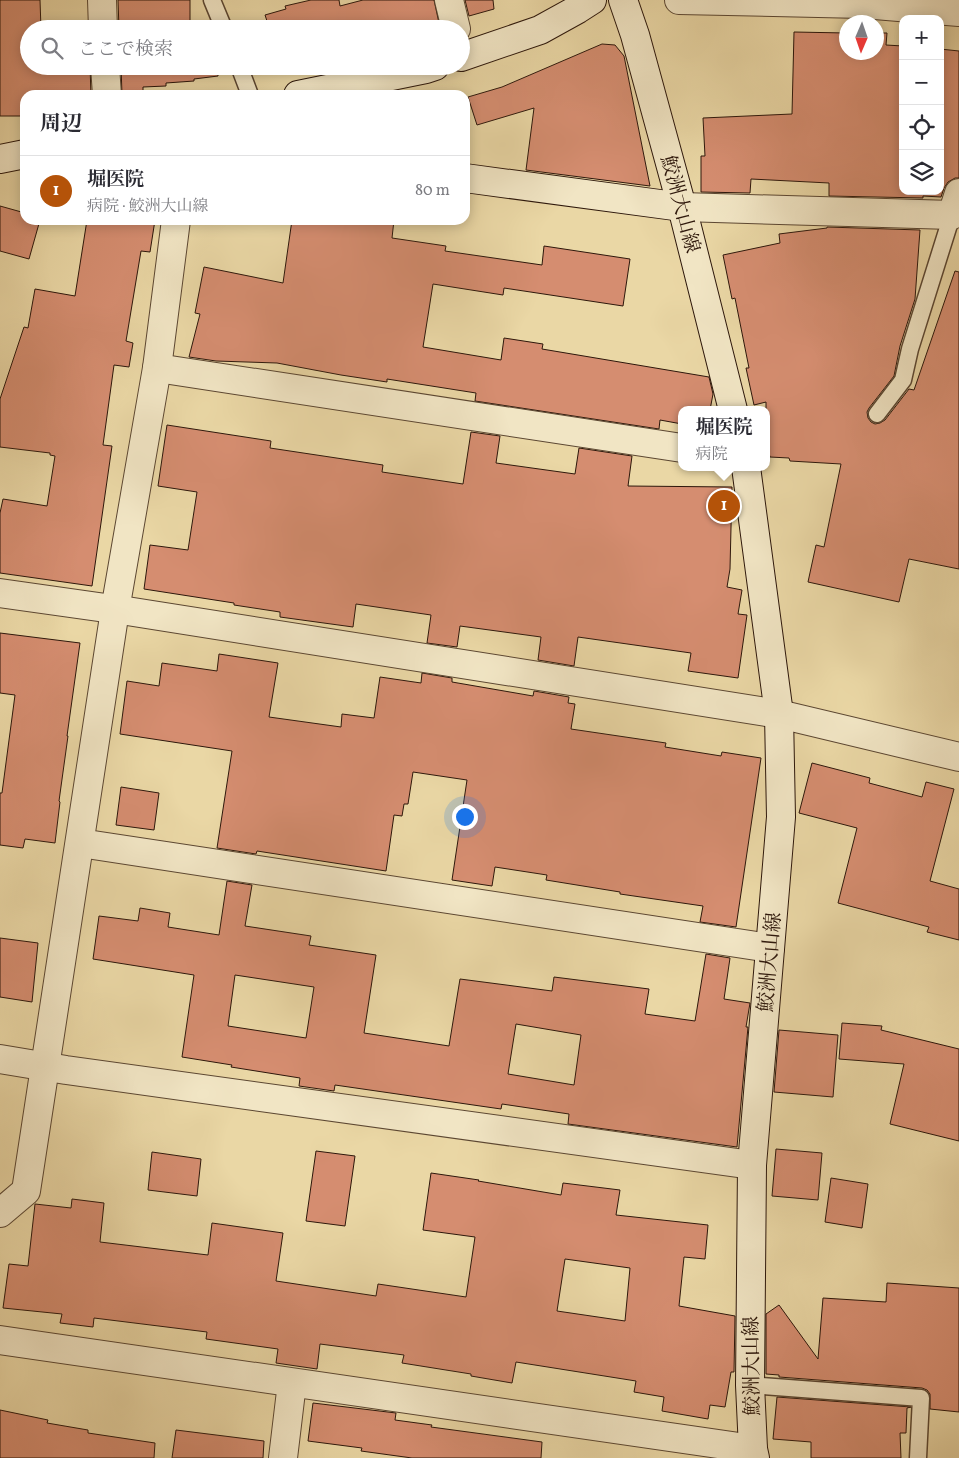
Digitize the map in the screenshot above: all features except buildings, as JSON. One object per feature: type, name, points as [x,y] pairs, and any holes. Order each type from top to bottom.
[{"type":"street","points":[[102,0],[103,20]]},
{"type":"street","points":[[449,0],[454,20]]},
{"type":"street","points":[[470,52],[540,30],[592,0]]},
{"type":"street","name":"鮫洲大山線","points":[[623,0],[635,34],[682,207],[732,406]]},
{"type":"street","points":[[679,0],[863,4],[959,12]]},
{"type":"street","points":[[106,75],[107,90]]},
{"type":"street","points":[[324,90],[400,75]]},
{"type":"street","points":[[0,159],[20,155]]},
{"type":"street","points":[[470,179],[682,207],[957,209]]},
{"type":"street","points":[[0,1213],[26,1191],[115,610],[157,368],[175,225]]},
{"type":"street","points":[[157,368],[678,447]]},
{"type":"street","name":"鮫洲大山線","points":[[747,471],[779,714],[780,818],[752,1165],[750,1385],[754,1454]]},
{"type":"street","points":[[0,593],[779,714],[959,757]]},
{"type":"street","points":[[80,843],[770,948]]},
{"type":"street","points":[[0,1060],[752,1165]]},
{"type":"street","points":[[0,1340],[754,1454]]},
{"type":"street","points":[[283,1458],[292,1383]]},
{"type":"lane","points":[[212,0],[220,20]]},
{"type":"lane","points":[[242,75],[248,90]]},
{"type":"lane","points":[[877,414],[903,380],[910,348],[957,209]]},
{"type":"lane","points":[[750,1385],[921,1398],[918,1458]]},
{"type":"place","name":"堀医院","points":[[724,506]]}]
